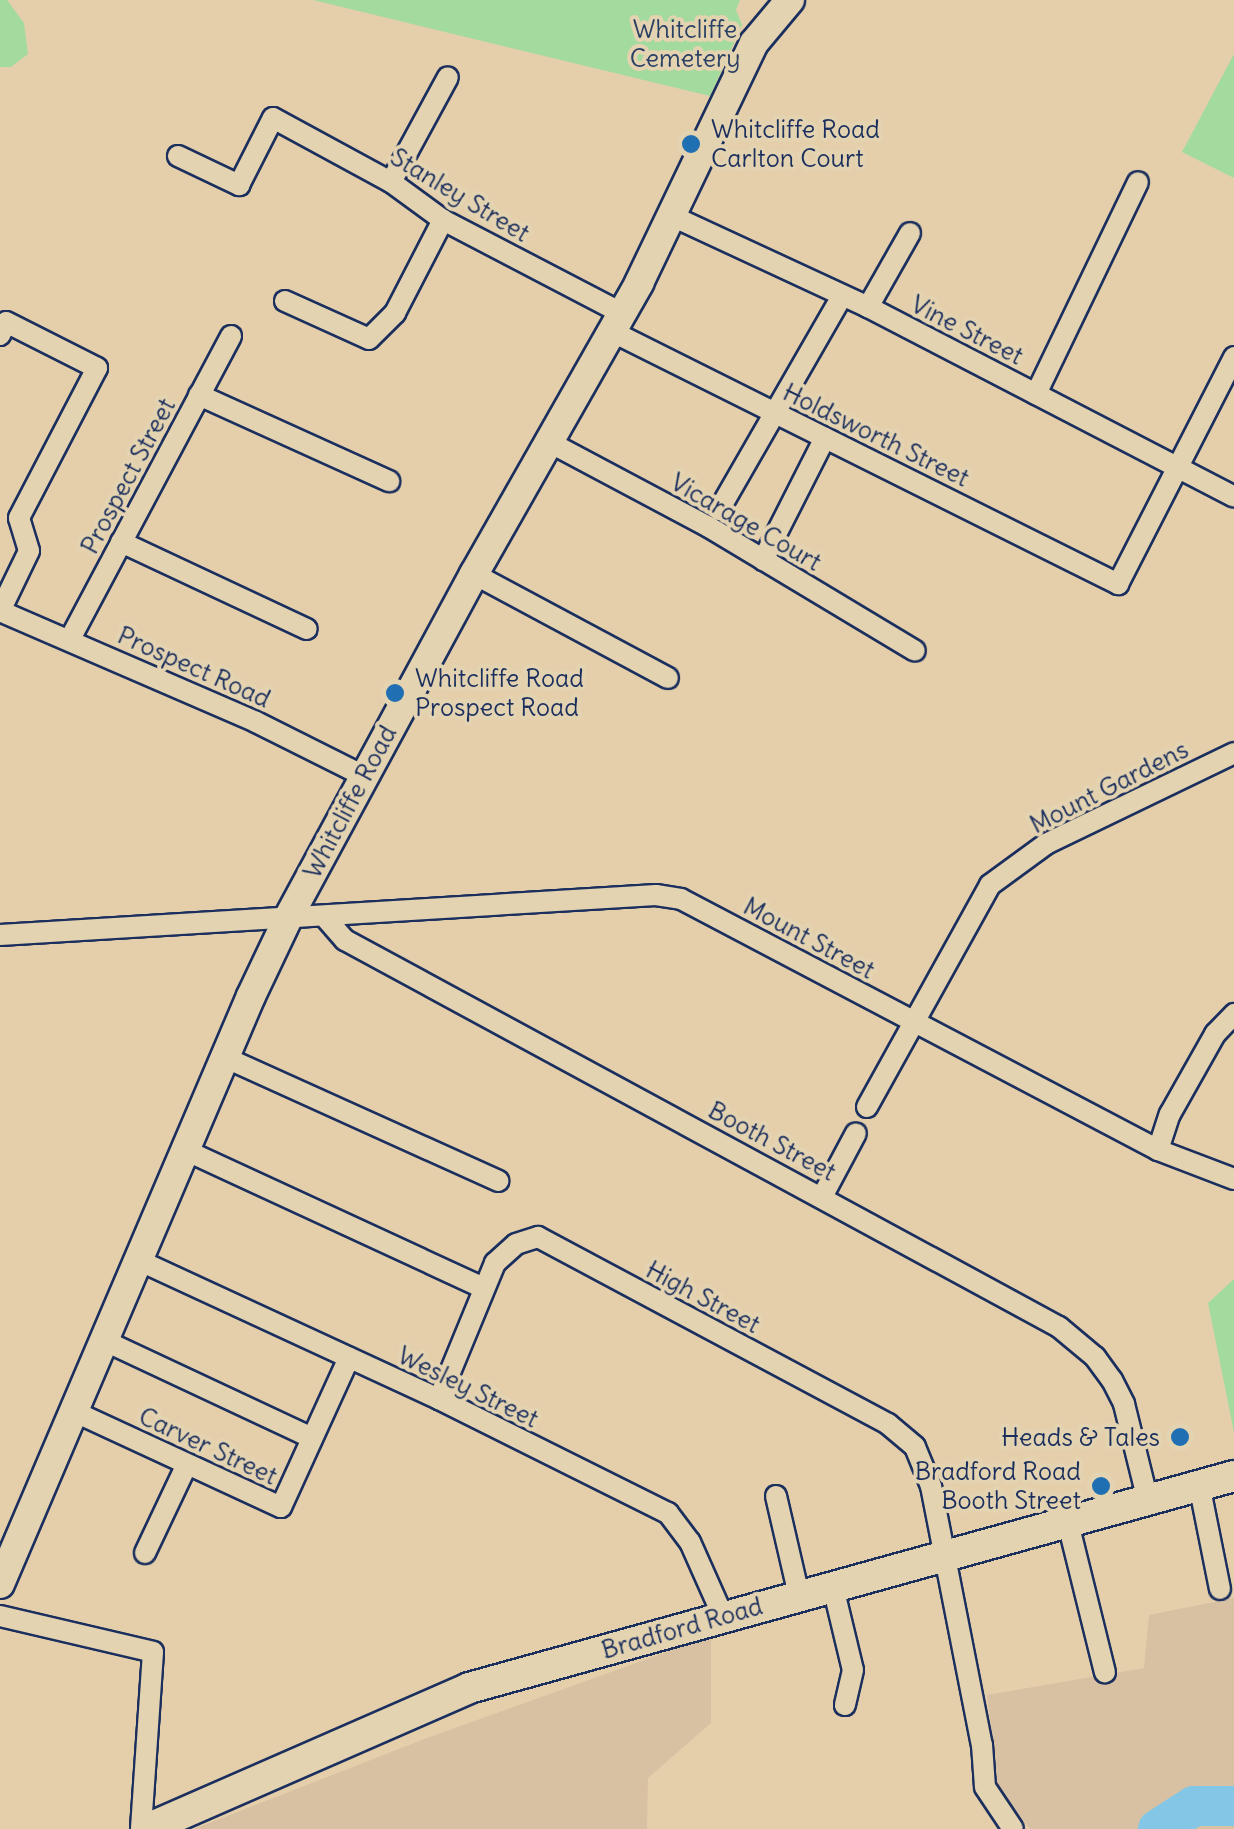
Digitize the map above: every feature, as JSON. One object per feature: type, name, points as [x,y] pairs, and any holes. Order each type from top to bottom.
[{"type":"main road","name":"Whitcliffe Road","points":[[0,1584],[224,1057],[288,918],[616,322],[672,216],[754,43],[790,0]]},
{"type":"main road","name":"Bradford Road","points":[[144,1829],[469,1688],[946,1557],[1067,1519],[1234,1476]]},
{"type":"street","points":[[391,182],[448,77]]},
{"type":"street","name":"Stanley Street","points":[[178,156],[238,186],[273,118],[391,182],[443,220],[616,322]]},
{"type":"street","points":[[1036,394],[1138,182]]},
{"type":"street","name":"Vine Street","points":[[672,216],[868,307],[1234,497]]},
{"type":"street","points":[[285,301],[369,339],[395,313],[443,220]]},
{"type":"street","points":[[868,307],[910,233]]},
{"type":"street","points":[[719,510],[842,296]]},
{"type":"street","points":[[0,334],[6,322],[97,368],[19,518],[28,551],[0,611]]},
{"type":"street","name":"Holdsworth Street","points":[[616,322],[774,413],[1118,584],[1178,468]]},
{"type":"street","name":"Prospect Street","points":[[70,639],[231,336]]},
{"type":"street","points":[[1178,468],[1234,358]]},
{"type":"street","points":[[200,396],[389,481]]},
{"type":"street","points":[[763,560],[825,438]]},
{"type":"street","name":"Vicarage Court","points":[[549,442],[763,560],[915,651]]},
{"type":"street","points":[[122,542],[307,629]]},
{"type":"street","points":[[474,574],[668,678]]},
{"type":"street","name":"Prospect Road","points":[[0,611],[70,639],[364,776]]},
{"type":"street","name":"Mount Gardens","points":[[866,1107],[990,884],[1046,844],[1234,753]]},
{"type":"street","name":"Mount Street","points":[[324,916],[656,895],[681,899],[1158,1150],[1234,1179]]},
{"type":"street","points":[[0,936],[324,916]]},
{"type":"street","name":"Booth Street","points":[[324,916],[346,940],[1059,1328],[1094,1357],[1124,1404],[1147,1497]]},
{"type":"street","points":[[1158,1150],[1170,1114],[1215,1034],[1234,1014]]},
{"type":"street","points":[[224,1057],[498,1181]]},
{"type":"street","points":[[822,1196],[856,1133]]},
{"type":"street","points":[[185,1150],[483,1288]]},
{"type":"street","name":"High Street","points":[[438,1399],[495,1263],[516,1244],[538,1237],[888,1424],[914,1447],[931,1486],[946,1557]]},
{"type":"street","name":"Wesley Street","points":[[138,1260],[438,1399],[668,1513],[690,1542],[723,1616]]},
{"type":"street","points":[[103,1340],[312,1438]]},
{"type":"street","name":"Carver Street","points":[[73,1410],[281,1508],[349,1358]]},
{"type":"street","points":[[145,1553],[187,1464]]},
{"type":"street","points":[[1199,1484],[1220,1589]]},
{"type":"street","points":[[776,1496],[799,1596]]},
{"type":"street","points":[[1067,1519],[1105,1672]]},
{"type":"street","points":[[946,1557],[982,1745],[986,1788],[1013,1829]]},
{"type":"street","points":[[833,1587],[853,1670],[845,1705]]},
{"type":"street","points":[[0,1616],[153,1652],[144,1829]]},
{"type":"shaded area","points":[[1234,1598],[1234,1829],[1030,1829],[998,1786],[987,1695],[1144,1668],[1149,1615]]},
{"type":"shaded area","points":[[711,1636],[711,1723],[648,1778],[647,1829],[194,1829],[427,1738]]},
{"type":"green space","points":[[0,0],[7,0],[24,23],[28,54],[11,67],[0,67]]},
{"type":"green space","name":"Whitcliffe Cemetery","points":[[313,0],[740,0],[736,10],[742,25],[710,96]]},
{"type":"green space","points":[[1234,54],[1234,178],[1182,152]]},
{"type":"green space","points":[[1234,1279],[1234,1432],[1208,1303]]},
{"type":"waterway","points":[[1158,1829],[1194,1806],[1234,1806]]},
{"type":"place","name":"Whitcliffe Road Carlton Court","points":[[691,144]]},
{"type":"place","name":"Whitcliffe Road Prospect Road","points":[[395,693]]},
{"type":"place","name":"Heads & Tales","points":[[1180,1437]]},
{"type":"place","name":"Bradford Road Booth Street","points":[[1101,1486]]}]
